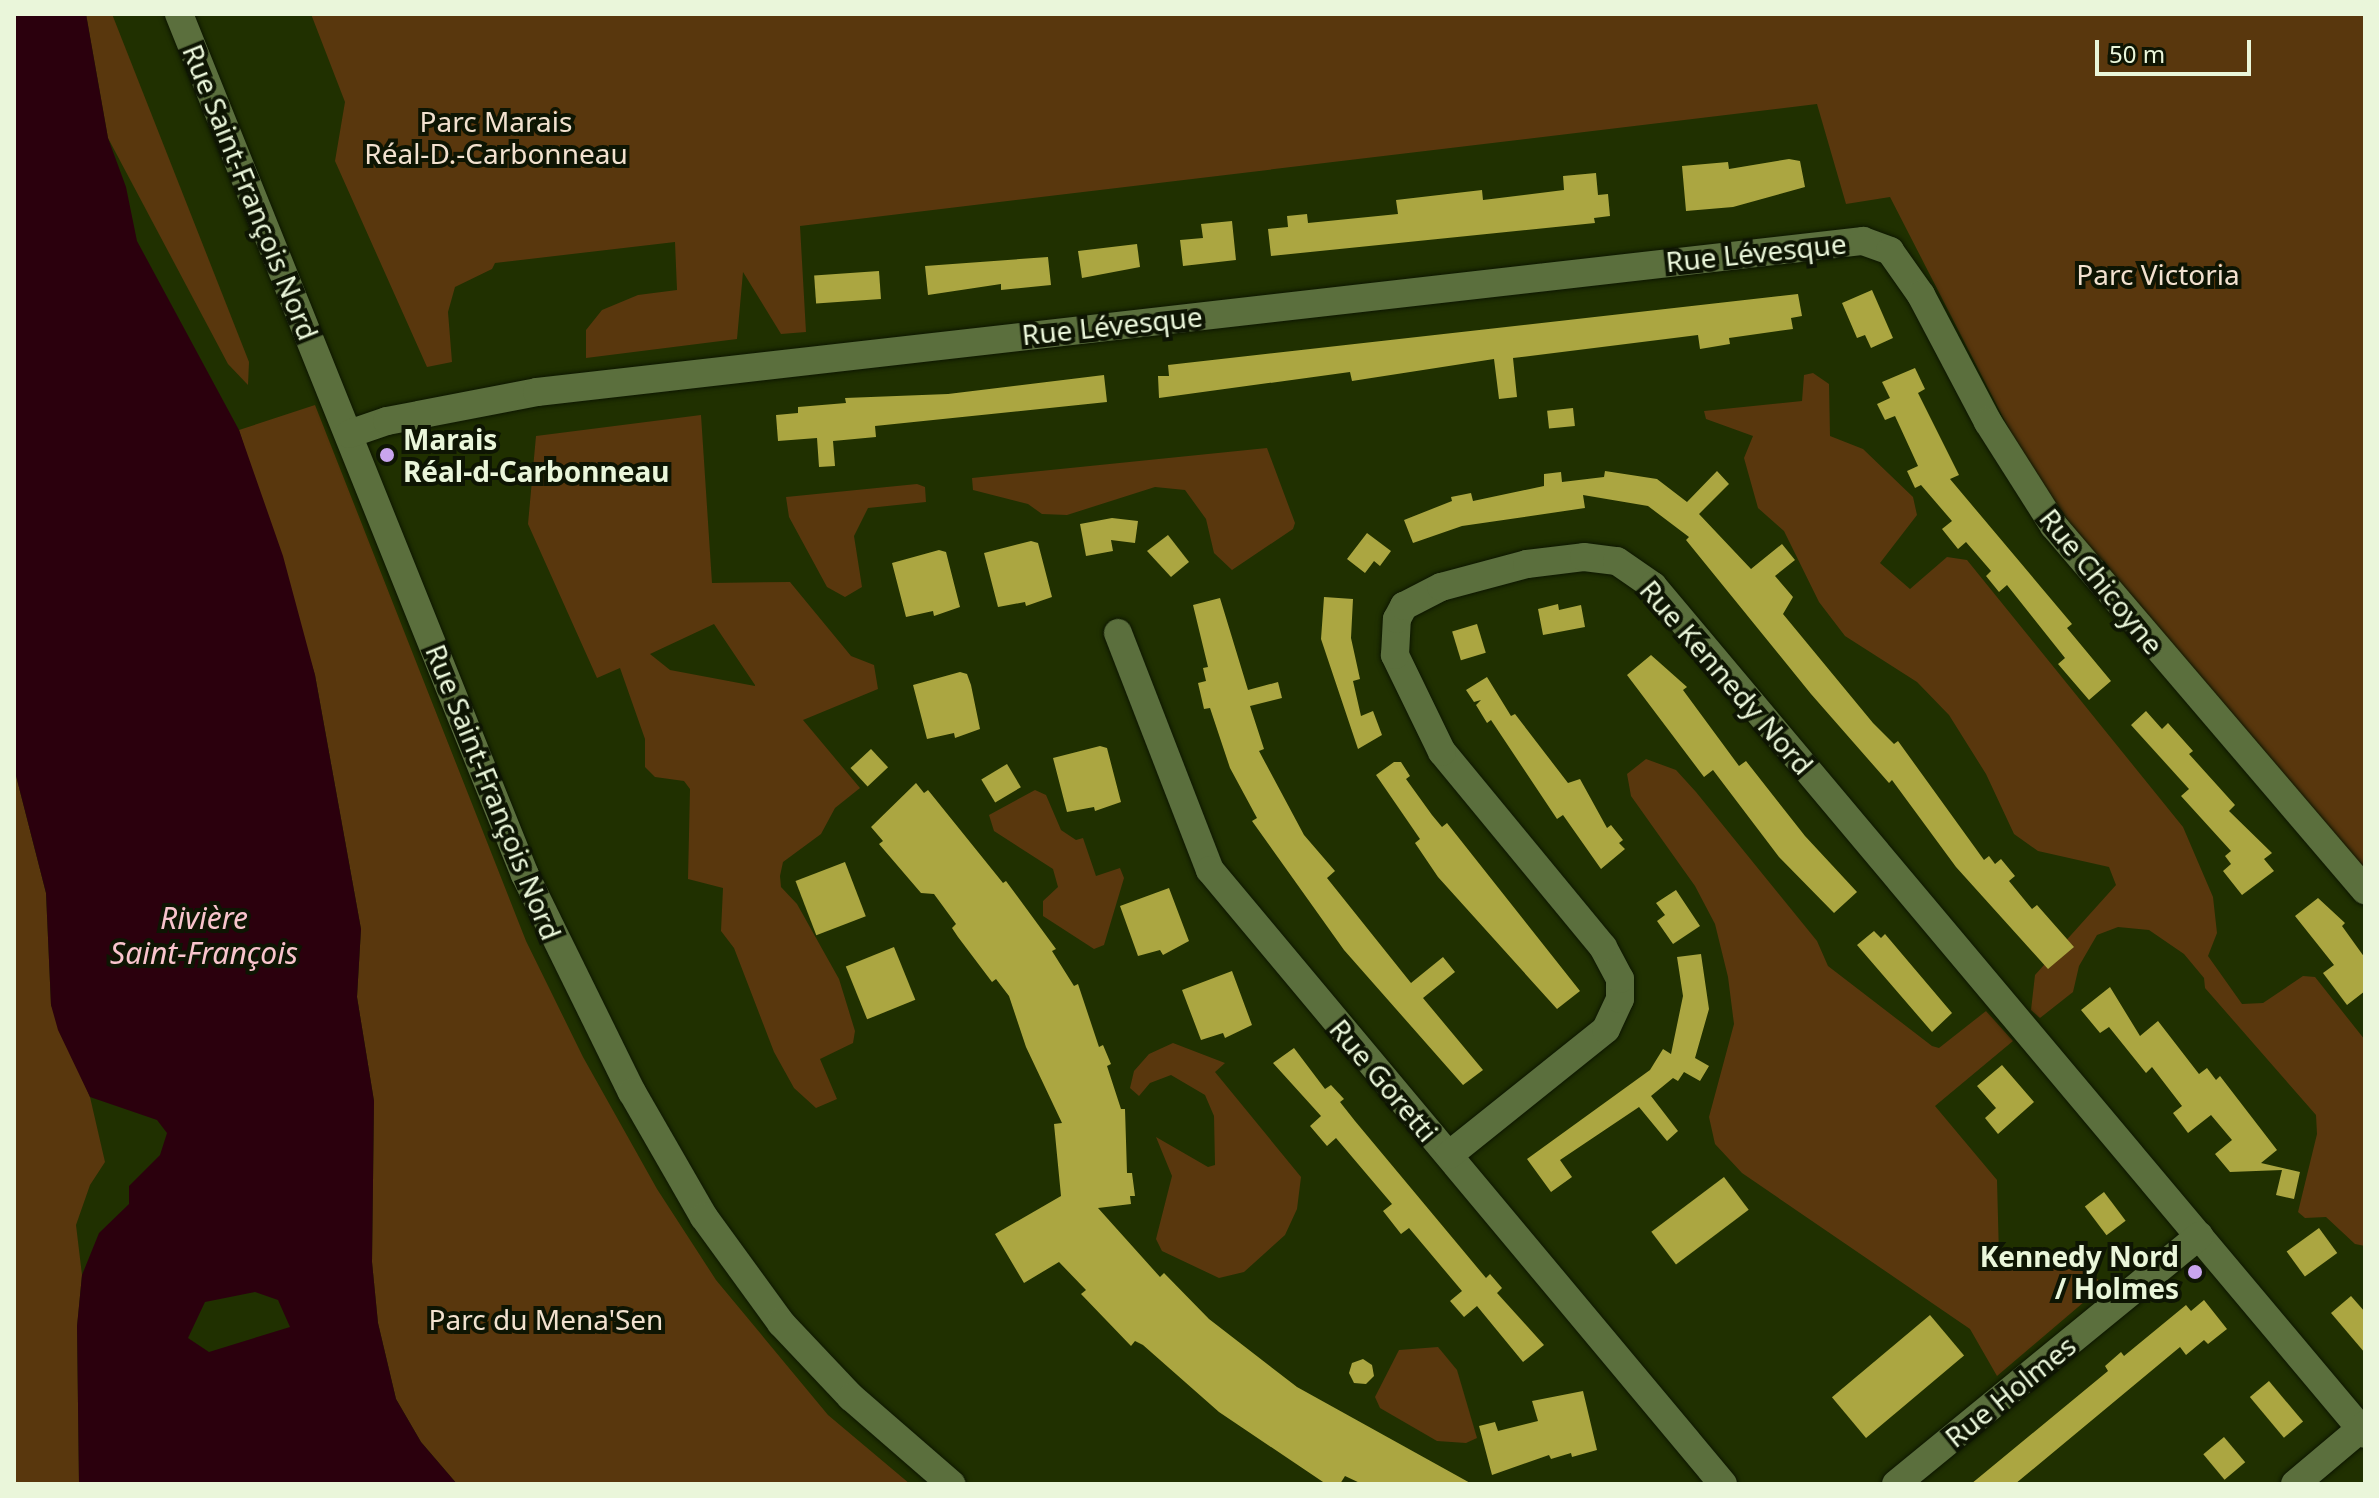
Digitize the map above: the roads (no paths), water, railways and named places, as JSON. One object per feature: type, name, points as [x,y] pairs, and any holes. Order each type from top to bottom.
[{"type":"street","name":"Rue Saint-François Nord","points":[[179,14],[540,910],[669,1160],[731,1258],[781,1323],[851,1397],[951,1484]]},
{"type":"street","name":"Rue Lévesque","points":[[349,434],[387,421],[537,392],[1848,240],[1879,245]]},
{"type":"street","name":"Rue Chicoyne","points":[[1879,245],[1890,251],[1921,295],[1988,422],[2054,526],[2365,890]]},
{"type":"street","name":"Rue Kennedy Nord","points":[[1449,1155],[1606,1029],[1620,999],[1620,979],[1603,947],[1442,752],[1395,655],[1397,619],[1404,606],[1441,587],[1527,564],[1597,557],[1617,561],[1653,586],[2364,1429]]},
{"type":"street","name":"Rue Goretti","points":[[1118,633],[1210,870],[1723,1484]]},
{"type":"street","name":"Rue Holmes","points":[[1896,1484],[2199,1236]]},
{"type":"street","points":[[2295,1484],[2364,1429]]},
{"type":"water","name":"Rivière Saint-François","points":[[14,14],[86,14],[108,138],[126,187],[137,241],[239,430],[283,556],[315,675],[361,929],[357,997],[374,1101],[372,1262],[378,1323],[396,1399],[421,1442],[457,1484],[79,1484],[77,1326],[82,1275],[99,1233],[129,1204],[129,1186],[160,1155],[167,1133],[157,1120],[90,1097],[58,1030],[51,1005],[46,893],[14,768]],"holes":[[[255,1292],[278,1300],[290,1327],[209,1352],[188,1338],[205,1302]]]},
{"type":"place","name":"Marais Réal-d-Carbonneau","points":[[387,455]]},
{"type":"place","name":"Kennedy Nord / Holmes","points":[[2195,1272]]},
{"type":"park label","name":"Parc Marais Réal-D.-Carbonneau","points":[[496,137]]},
{"type":"park label","name":"Parc Victoria","points":[[2158,274]]},
{"type":"park label","name":"Parc du Mena'Sen","points":[[546,1319]]}]
